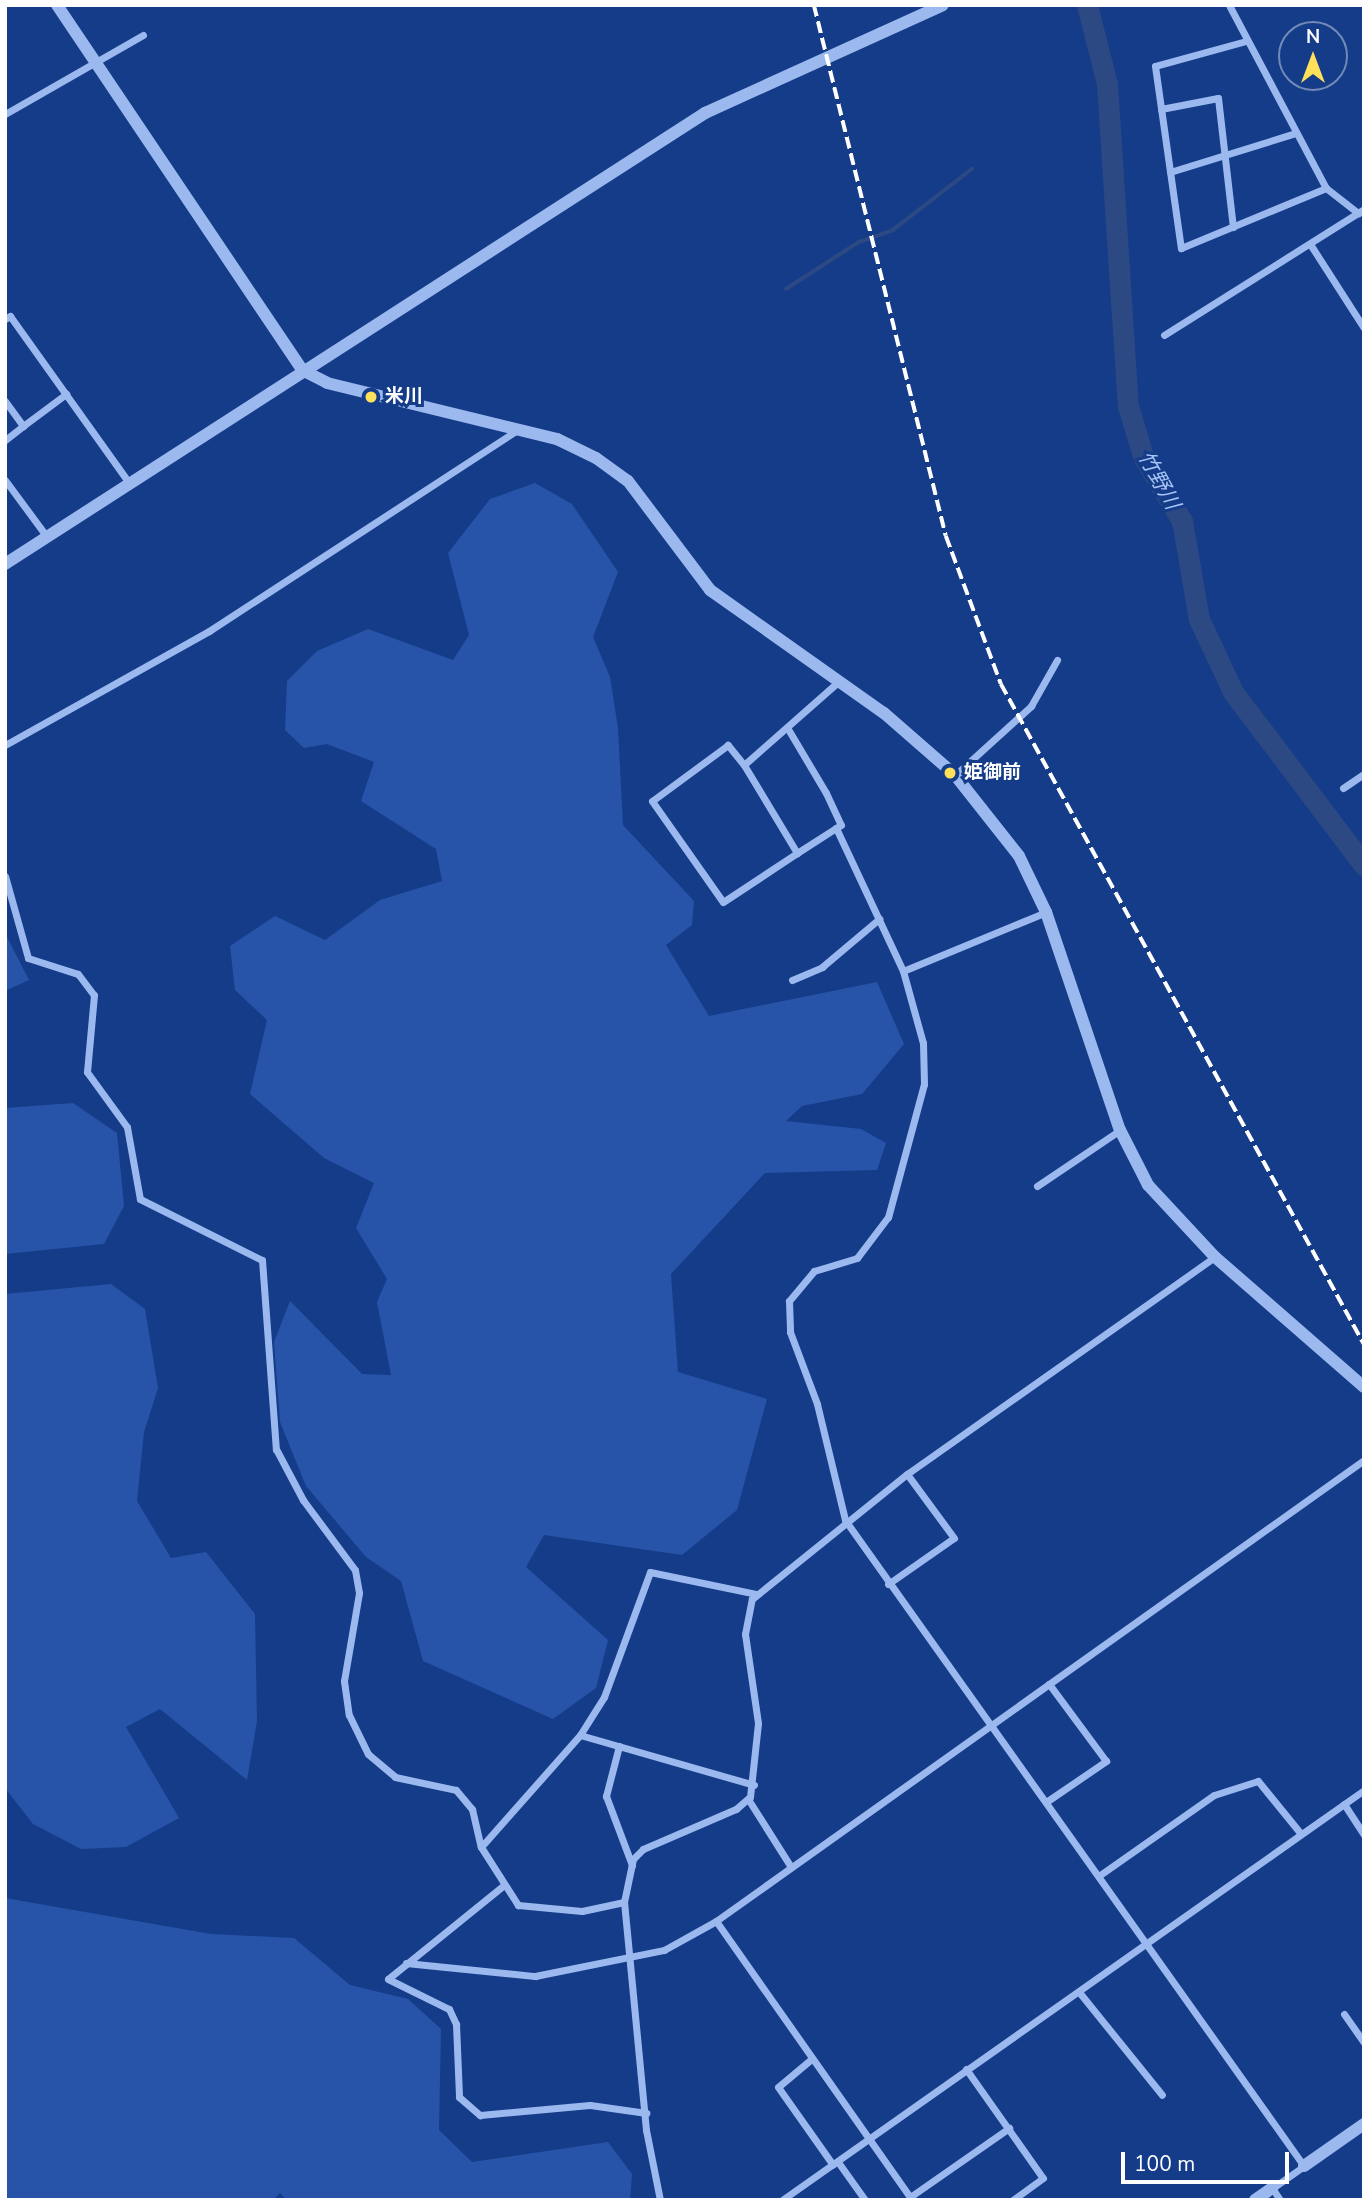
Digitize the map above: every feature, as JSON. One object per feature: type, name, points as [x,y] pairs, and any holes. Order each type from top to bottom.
[{"type":"street","points":[[57,5],[302,370],[327,383],[519,429],[596,458],[628,481],[710,590],[838,682],[956,775],[1018,856],[1046,912],[1120,1130],[1162,1204],[1215,1257],[1364,1387]]},
{"type":"street","points":[[5,564],[302,370],[705,113],[943,5]]},
{"type":"street","points":[[1164,335],[1361,211],[1326,188],[1229,5]]},
{"type":"street","points":[[5,114],[96,65],[143,35]]},
{"type":"street","points":[[1246,41],[1155,66],[1181,248],[1326,188]]},
{"type":"street","points":[[1161,109],[1218,98],[1233,227]]},
{"type":"street","points":[[1170,172],[1296,133]]},
{"type":"street","points":[[1310,244],[1364,328]]},
{"type":"street","points":[[5,319],[10,316],[129,483]]},
{"type":"street","points":[[5,440],[66,394]]},
{"type":"street","points":[[5,401],[23,426]]},
{"type":"street","points":[[5,745],[209,631],[519,429]]},
{"type":"street","points":[[5,480],[47,537]]},
{"type":"street","points":[[956,775],[1031,706],[1056,660]]},
{"type":"street","points":[[744,765],[788,729],[838,682]]},
{"type":"street","points":[[788,729],[826,793],[841,825],[723,902],[652,801],[727,745],[744,765],[797,853]]},
{"type":"street","points":[[1343,788],[1364,774]]},
{"type":"street","points":[[836,828],[903,971],[919,1024],[924,1084],[895,1197],[869,1247],[802,1280],[788,1315],[845,1520],[888,1584],[1100,1875],[1304,2166]]},
{"type":"street","points":[[5,876],[28,958],[78,974],[94,995],[87,1072],[127,1128],[140,1199],[262,1260],[276,1449],[303,1500],[355,1570],[359,1593],[344,1681],[349,1715],[377,1766],[395,1777],[456,1790],[471,1809],[481,1847],[518,1905],[540,1910],[624,1902]]},
{"type":"street","points":[[903,971],[1046,912]]},
{"type":"street","points":[[792,980],[822,967],[879,919]]},
{"type":"street","points":[[1037,1186],[1120,1130]]},
{"type":"street","points":[[660,2200],[646,2113],[624,1902],[632,1865],[653,1842],[736,1810],[748,1799],[754,1785],[758,1723],[745,1634],[756,1594],[845,1520],[907,1474],[1215,1257]]},
{"type":"street","points":[[406,1963],[535,1976],[664,1950],[716,1922],[991,1723],[1364,1460]]},
{"type":"street","points":[[888,1584],[954,1538],[907,1474]]},
{"type":"street","points":[[481,1847],[580,1735],[604,1697],[650,1572],[756,1594]]},
{"type":"street","points":[[1046,1802],[1106,1761],[1049,1684]]},
{"type":"street","points":[[580,1735],[754,1785]]},
{"type":"street","points":[[619,1746],[606,1796],[632,1865]]},
{"type":"street","points":[[1100,1875],[1213,1795],[1258,1781],[1301,1834]]},
{"type":"street","points":[[782,2200],[1364,1790]]},
{"type":"street","points":[[748,1799],[791,1867]]},
{"type":"street","points":[[1344,1804],[1364,1835]]},
{"type":"street","points":[[504,1885],[388,1979],[449,2008],[456,2024],[455,2079],[471,2112],[503,2117],[590,2105],[646,2113]]},
{"type":"street","points":[[716,1922],[809,2061],[911,2198],[1009,2128]]},
{"type":"street","points":[[1079,1992],[1162,2095]]},
{"type":"street","points":[[1344,2014],[1364,2043]]},
{"type":"street","points":[[809,2061],[778,2087],[865,2200]]},
{"type":"street","points":[[967,2069],[1043,2178],[1013,2200]]},
{"type":"street","points":[[1255,2200],[1364,2124]]},
{"type":"street","points":[[1272,2188],[1280,2200]]},
{"type":"shaded area","points":[[535,483],[572,504],[618,572],[593,637],[610,677],[618,728],[623,825],[694,901],[692,925],[666,945],[709,1016],[877,982],[904,1044],[862,1094],[802,1106],[786,1121],[861,1129],[886,1143],[877,1170],[765,1173],[671,1274],[678,1372],[767,1399],[737,1510],[682,1555],[544,1535],[526,1567],[608,1640],[596,1688],[553,1719],[423,1661],[401,1581],[366,1557],[306,1486],[280,1422],[274,1342],[290,1301],[362,1374],[391,1375],[377,1302],[387,1279],[356,1228],[374,1183],[324,1158],[250,1094],[267,1020],[235,990],[230,946],[275,916],[325,940],[380,900],[442,881],[436,849],[361,801],[374,762],[327,744],[304,748],[285,730],[287,681],[317,651],[368,629],[453,660],[469,635],[448,553],[490,499]]},
{"type":"shaded area","points":[[5,933],[29,980],[5,991]]},
{"type":"shaded area","points":[[73,1103],[117,1133],[124,1206],[104,1244],[5,1254],[5,1108]]},
{"type":"shaded area","points":[[111,1284],[145,1309],[158,1388],[144,1432],[137,1501],[171,1558],[206,1552],[255,1614],[257,1721],[247,1780],[160,1709],[126,1727],[179,1818],[126,1847],[81,1849],[33,1824],[5,1788],[5,1294]]},
{"type":"shaded area","points":[[5,1898],[211,1934],[294,1938],[350,1985],[408,1999],[441,2029],[439,2130],[472,2162],[608,2142],[632,2174],[630,2200],[286,2200],[280,2193],[273,2200],[5,2200]]},
{"type":"waterway","name":"竹野川","points":[[1087,5],[1107,84],[1128,406],[1143,456],[1182,521],[1199,619],[1233,692],[1364,865]]},
{"type":"waterway","points":[[786,289],[859,242],[893,230],[972,169]]},
{"type":"railway","points":[[814,5],[946,536],[1001,684],[1364,1344]]},
{"type":"place","name":"米川","points":[[371,397]]},
{"type":"place","name":"姫御前","points":[[950,773]]}]
